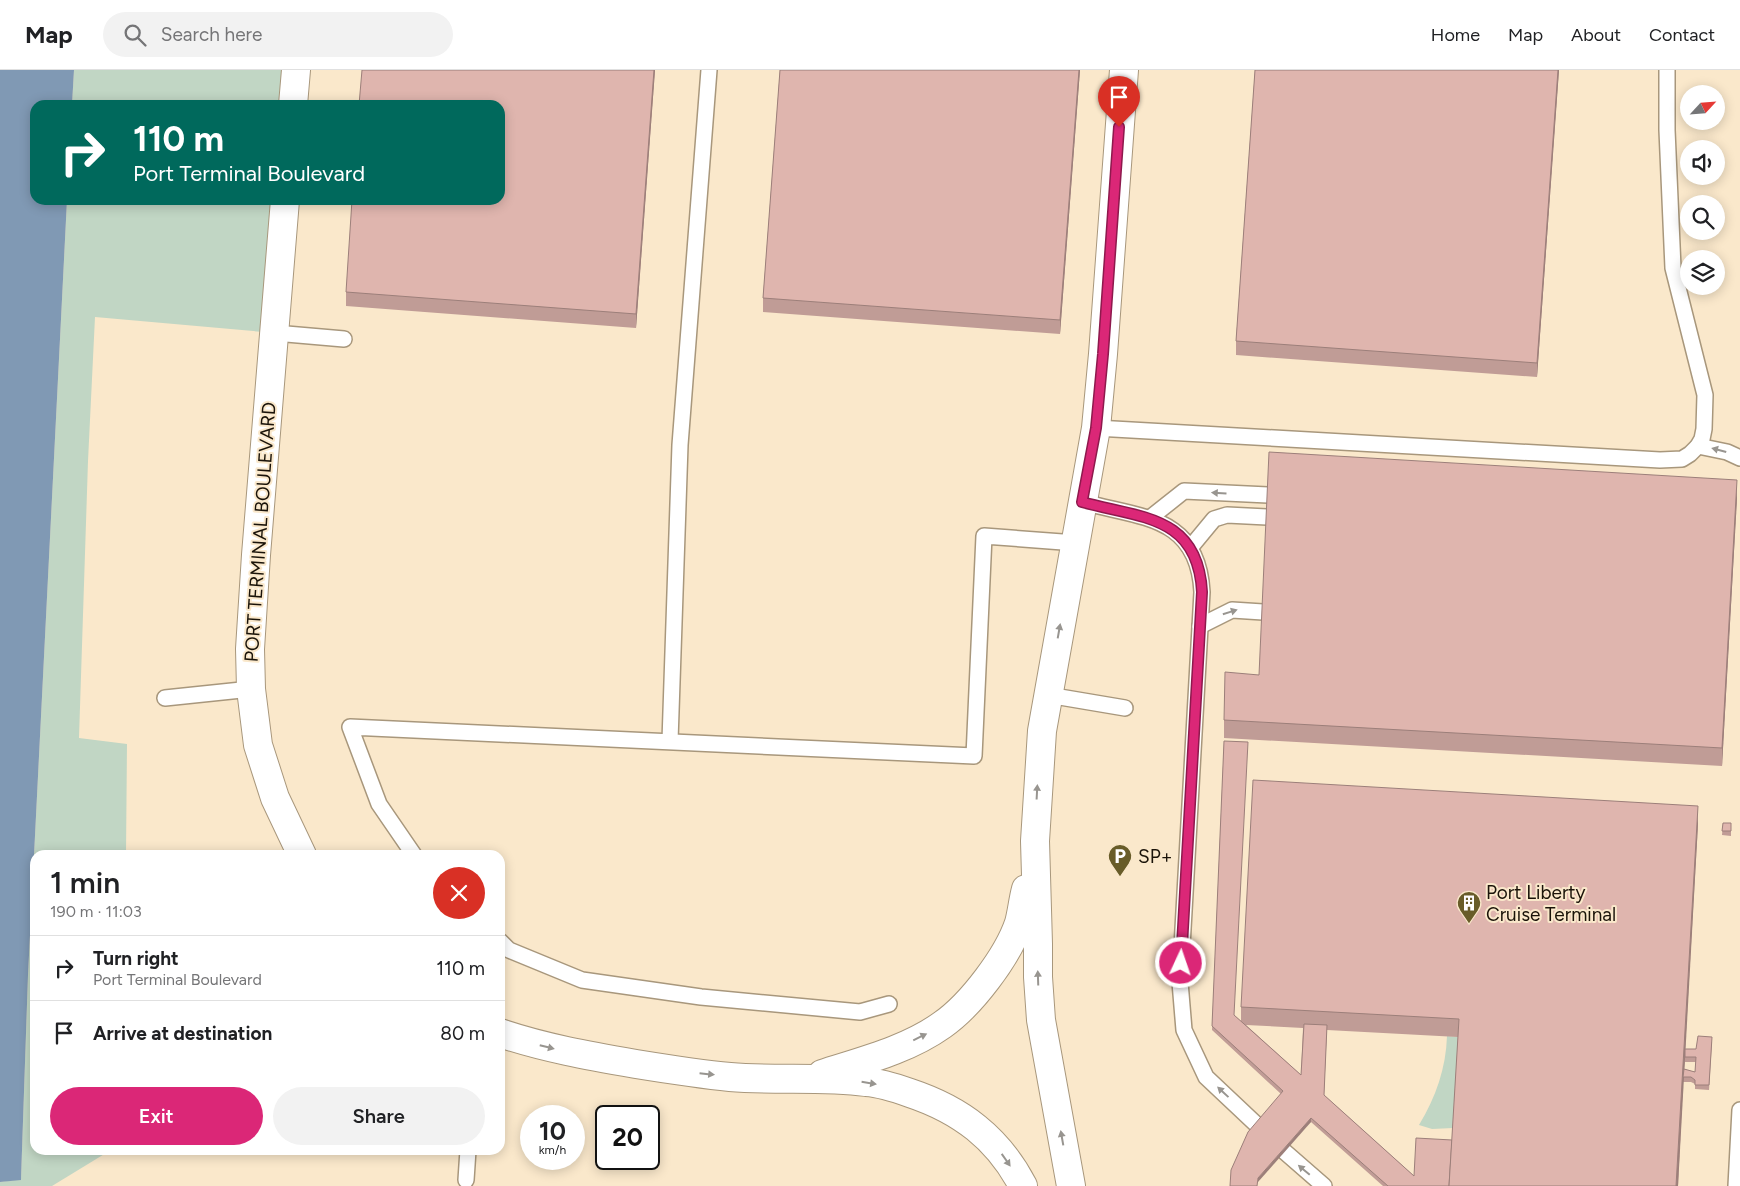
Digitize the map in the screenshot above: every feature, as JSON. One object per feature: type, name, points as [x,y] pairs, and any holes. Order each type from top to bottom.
[{"type":"street","points":[[293,100],[296,70]]},
{"type":"street","points":[[1071,1186],[1041,1020],[1038,977],[1035,841],[1038,770],[1048,696],[1096,428],[1124,70]]},
{"type":"street","name":"PORT TERMINAL BOULEVARD","points":[[286,205],[256,555],[250,649],[251,689],[258,745],[282,815],[300,850]]},
{"type":"street","points":[[808,1079],[898,1048],[922,1037],[942,1025],[962,1007],[997,965],[1011,943],[1019,922],[1035,841]]},
{"type":"street","points":[[505,1034],[547,1047],[596,1057],[689,1072],[765,1079],[867,1082],[898,1089],[931,1100],[960,1115],[983,1132],[1003,1155],[1023,1186]]},
{"type":"lane","points":[[670,741],[680,445],[709,70]]},
{"type":"lane","points":[[1096,428],[1666,460],[1682,459],[1690,454],[1702,439],[1705,394],[1673,268],[1667,130],[1667,70]]},
{"type":"lane","points":[[275,333],[344,339]]},
{"type":"lane","points":[[1698,446],[1727,452],[1740,458]]},
{"type":"lane","points":[[1150,518],[1184,491],[1268,496]]},
{"type":"lane","points":[[1082,502],[1150,518],[1166,525],[1180,535],[1190,548],[1202,578],[1180,982],[1184,1030],[1206,1077],[1258,1126]]},
{"type":"lane","points":[[1190,548],[1214,519],[1227,514],[1267,517]]},
{"type":"lane","points":[[411,850],[379,804],[350,727],[974,756],[984,536],[1076,543]]},
{"type":"lane","points":[[1200,626],[1232,610],[1263,612]]},
{"type":"lane","points":[[165,698],[251,689]]},
{"type":"lane","points":[[1048,696],[1125,708]]},
{"type":"lane","points":[[505,946],[509,950],[582,980],[701,997],[860,1012],[889,1004]]},
{"type":"lane","points":[[1736,1186],[1740,1110]]},
{"type":"lane","points":[[1285,1152],[1324,1186]]},
{"type":"lane","points":[[466,1180],[468,1155]]},
{"type":"green space","points":[[74,70],[296,70],[293,100],[72,100]]},
{"type":"green space","points":[[67,205],[285,205],[275,333],[95,317],[88,461],[79,738],[127,744],[126,850],[34,850]]},
{"type":"green space","points":[[30,935],[30,1155],[103,1155],[52,1186],[0,1186],[0,1182],[21,1179]]},
{"type":"green space","points":[[1447,1036],[1459,1037],[1453,1128],[1432,1129],[1419,1125],[1439,1082],[1445,1059]]},
{"type":"water","points":[[0,70],[74,70],[72,100],[30,100],[30,205],[67,205],[34,850],[30,850],[30,935],[21,1180],[0,1182]]},
{"type":"building","points":[[362,70],[654,70],[636,314],[346,292],[352,205],[505,205],[505,100],[359,100]]},
{"type":"building","points":[[780,70],[1079,70],[1060,320],[763,298]]},
{"type":"building","points":[[1255,70],[1558,70],[1537,363],[1236,341]]},
{"type":"building","points":[[1269,452],[1737,480],[1722,748],[1224,720],[1225,672],[1259,675]]},
{"type":"building","points":[[1224,741],[1248,742],[1234,1015],[1301,1075],[1304,1024],[1327,1025],[1324,1095],[1414,1176],[1416,1138],[1452,1140],[1449,1186],[1388,1186],[1311,1118],[1258,1178],[1257,1186],[1230,1186],[1231,1170],[1248,1132],[1283,1091],[1212,1026]]},
{"type":"building","name":"Port Liberty Cruise Terminal","points":[[1253,780],[1698,806],[1676,1186],[1449,1186],[1459,1019],[1241,1007]]},
{"type":"building","points":[[1723,823],[1731,823],[1731,831],[1722,831]]},
{"type":"building","points":[[1698,1036],[1712,1037],[1709,1085],[1695,1085],[1695,1080],[1691,1077],[1683,1077],[1684,1069],[1695,1072],[1696,1057],[1685,1057],[1685,1049],[1696,1049]]},
{"type":"place","name":"SP+","points":[[1120,877]]},
{"type":"place","name":"Port Liberty Cruise Terminal","points":[[1469,924]]},
{"type":"route","points":[[1119,127],[1096,428],[1082,502],[1150,518],[1166,525],[1180,535],[1190,548],[1202,578],[1181,963]]}]
